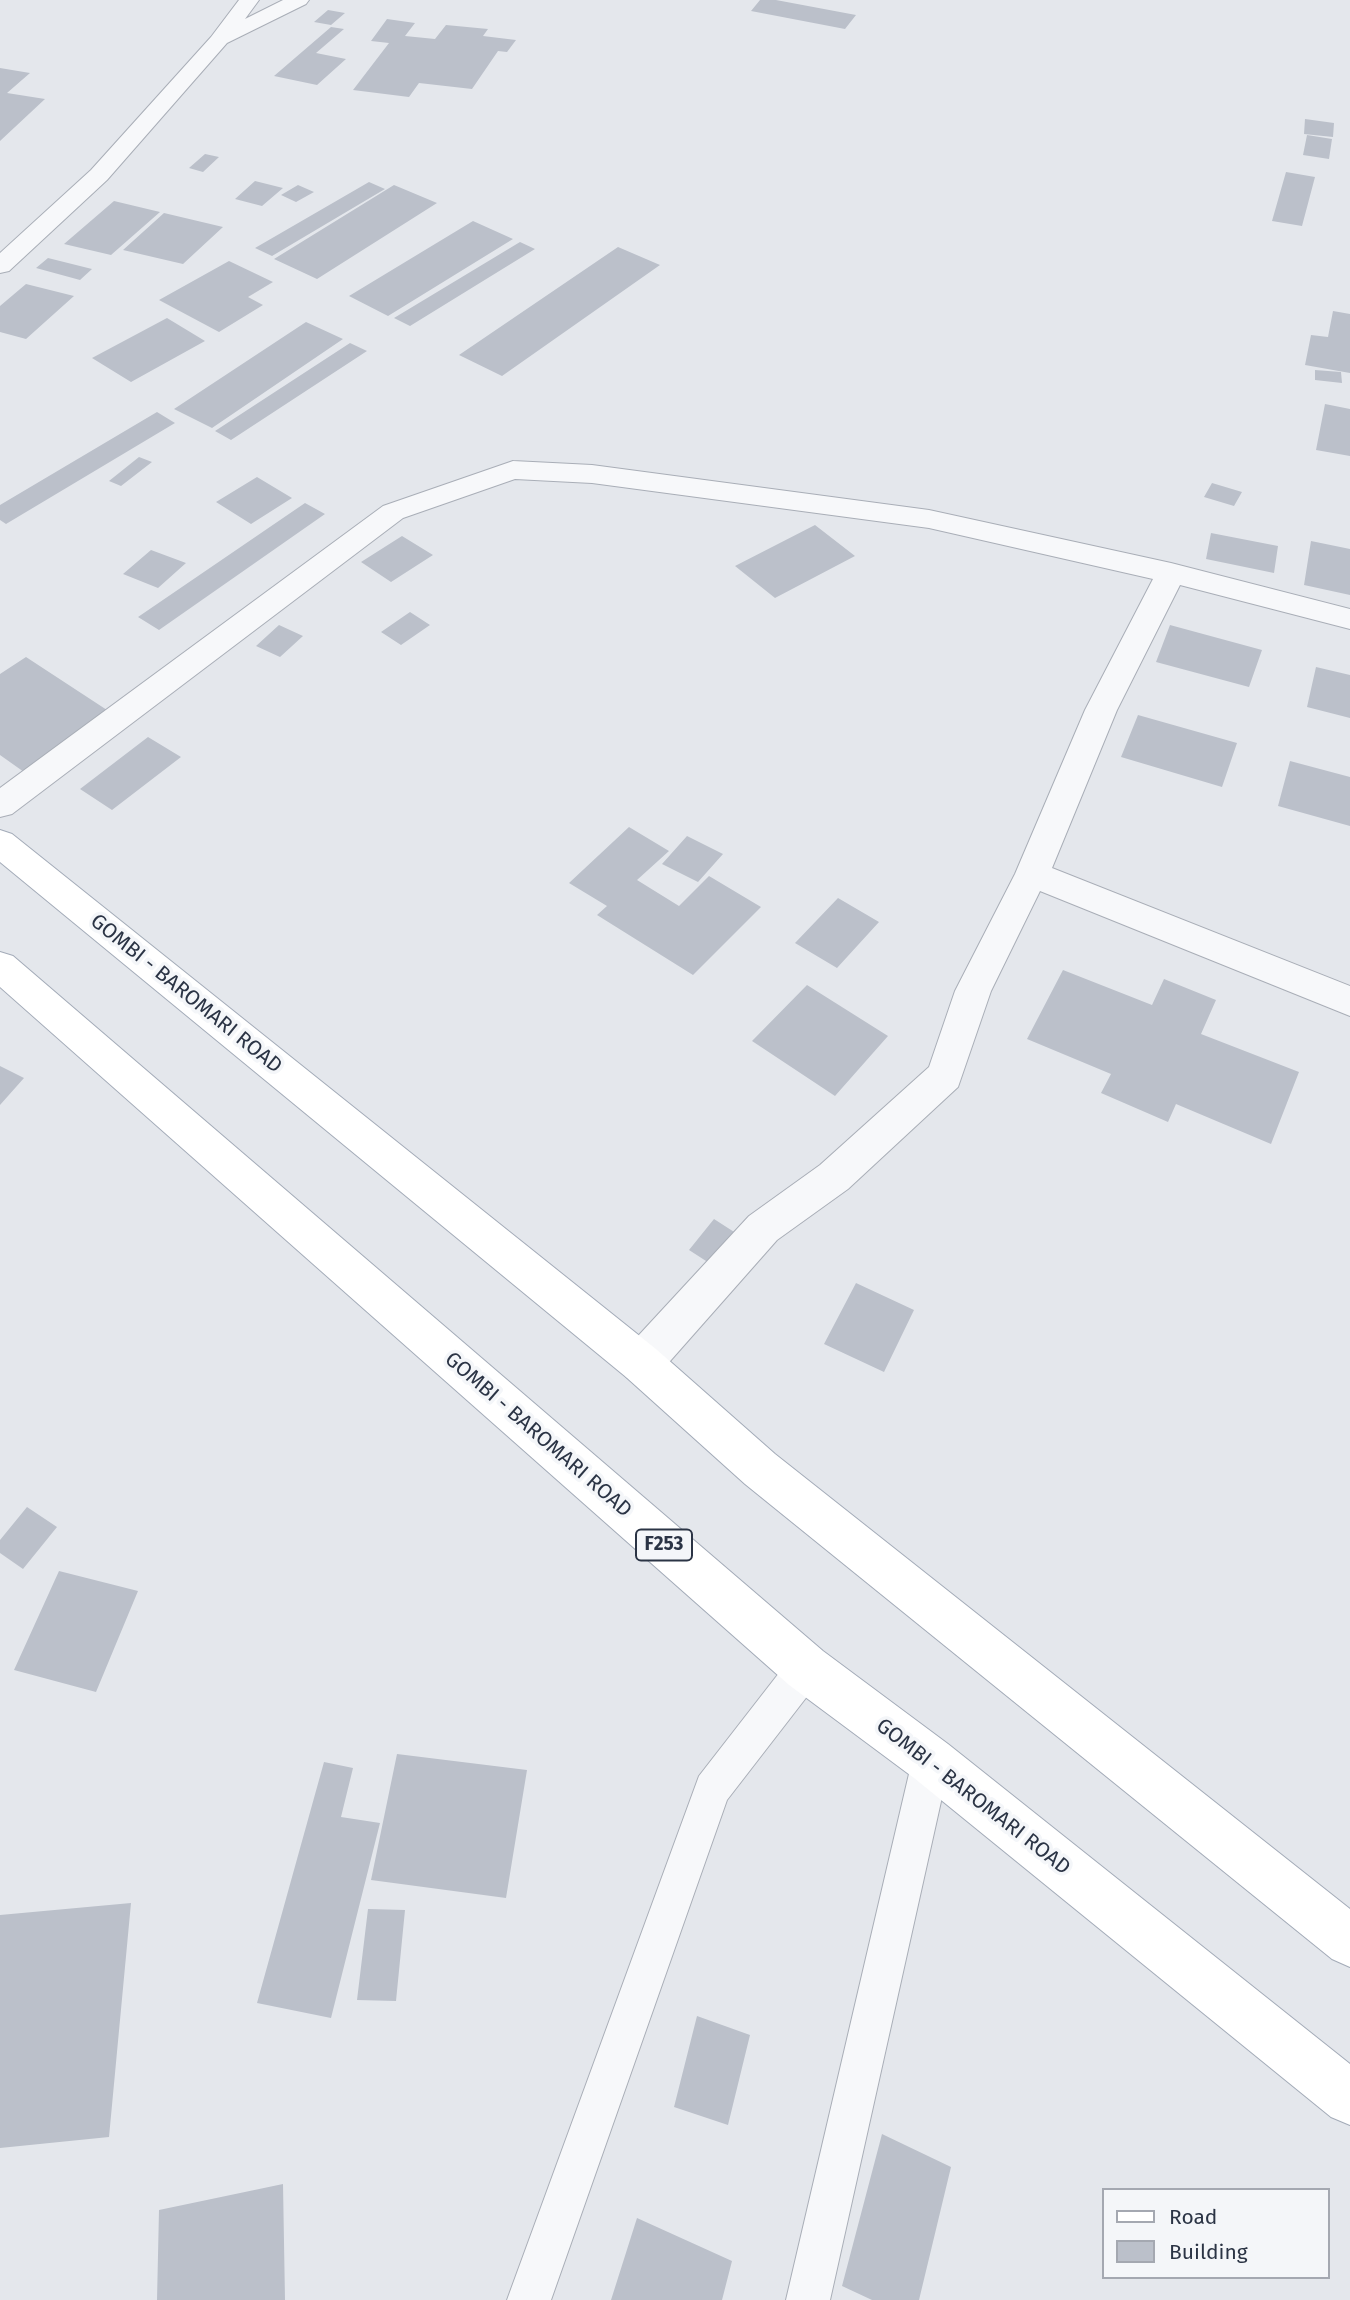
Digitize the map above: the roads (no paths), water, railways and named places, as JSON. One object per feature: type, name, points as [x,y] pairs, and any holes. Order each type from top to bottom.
[{"type":"main road","name":"GOMBI - BAROMARI ROAD","points":[[0,843],[641,1363],[760,1469],[1350,1941]]},
{"type":"main road","name":"GOMBI - BAROMARI ROAD","points":[[0,966],[806,1668],[931,1761],[1350,2098]]},
{"type":"street","points":[[0,266],[99,175],[218,41],[249,0]]},
{"type":"street","points":[[218,41],[299,0]]},
{"type":"street","points":[[0,805],[393,512],[513,470],[592,474],[929,519],[1171,573],[1350,619]]},
{"type":"street","points":[[641,1363],[763,1228],[834,1177],[945,1076],[973,991],[1032,874],[1101,710],[1171,573]]},
{"type":"street","points":[[1032,874],[1350,1001]]},
{"type":"lane","points":[[529,2300],[712,1789],[806,1668]]},
{"type":"lane","points":[[808,2300],[931,1761]]}]
